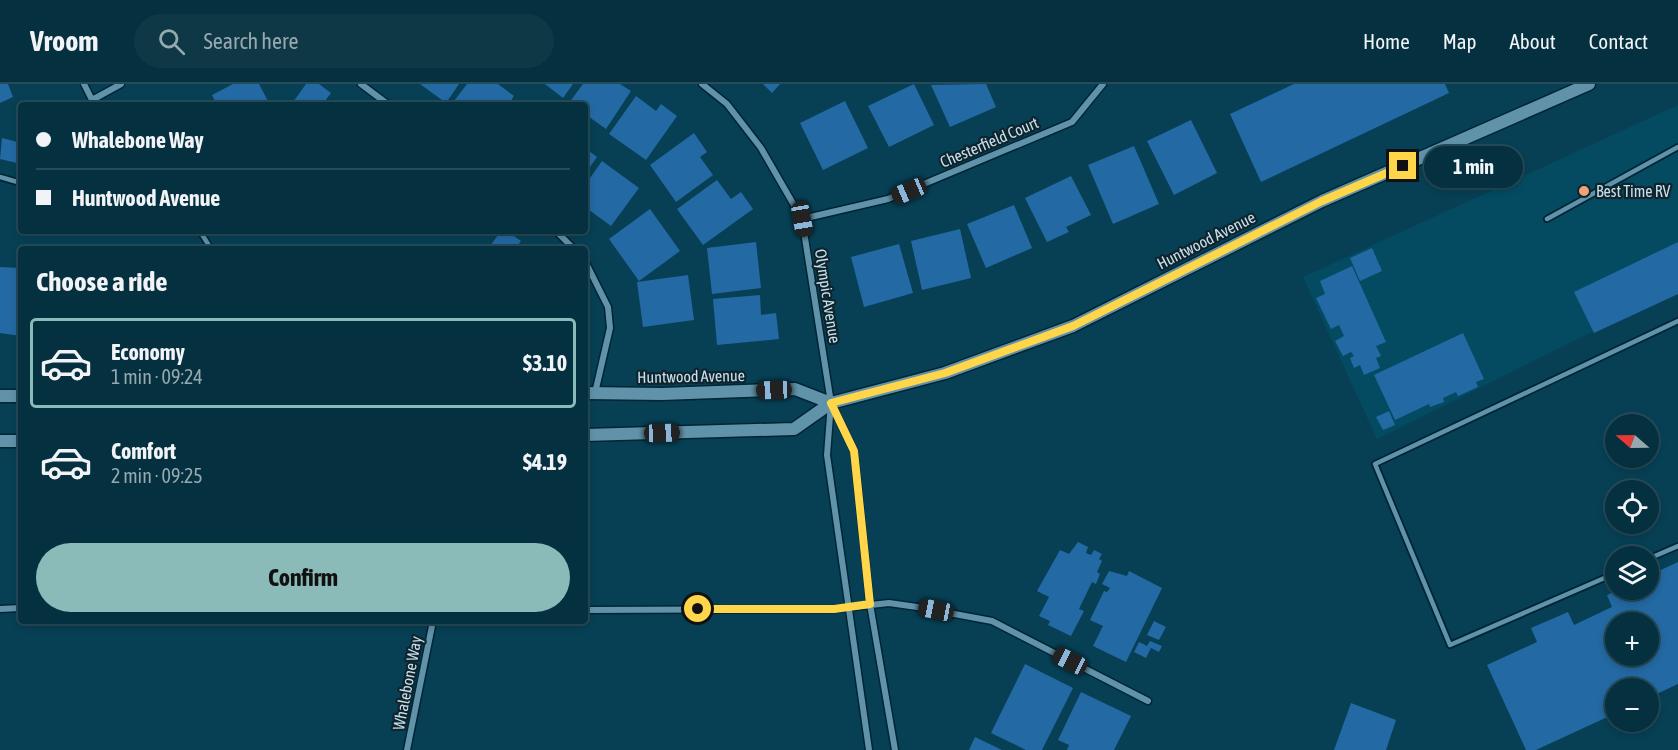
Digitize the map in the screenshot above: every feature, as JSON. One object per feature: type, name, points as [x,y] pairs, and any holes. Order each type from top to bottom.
[{"type":"street","points":[[84,84],[92,100],[122,84]]},
{"type":"street","points":[[361,84],[385,102]]},
{"type":"street","name":"Olympic Avenue","points":[[702,84],[727,104],[761,148],[802,219],[831,403]]},
{"type":"street","name":"Chesterfield Court","points":[[802,219],[888,199],[1072,122],[1103,84]]},
{"type":"street","name":"Huntwood Avenue","points":[[588,435],[794,429],[831,403],[945,373],[1073,326],[1322,201],[1588,84]]},
{"type":"street","points":[[559,234],[571,246]]},
{"type":"street","points":[[588,267],[605,298],[610,328],[590,393]]},
{"type":"street","name":"Huntwood Avenue","points":[[590,393],[795,389],[831,403]]},
{"type":"street","points":[[0,396],[18,396]]},
{"type":"street","points":[[831,403],[854,451],[870,604],[895,750]]},
{"type":"street","points":[[831,403],[827,455],[869,750]]},
{"type":"street","points":[[0,441],[18,441]]},
{"type":"street","points":[[588,610],[847,606],[889,603],[917,607],[992,621],[1148,701]]},
{"type":"street","points":[[0,609],[18,608]]},
{"type":"street","name":"Whalebone Way","points":[[407,750],[432,624]]},
{"type":"lane","points":[[1547,219],[1678,147]]},
{"type":"lane","points":[[0,177],[18,182]]},
{"type":"lane","points":[[1605,578],[1450,645],[1375,464],[1678,321]]},
{"type":"lane","points":[[1659,554],[1678,546]]},
{"type":"shaded area","name":"Best Time RV","points":[[1678,105],[1678,289],[1377,439],[1303,277]]},
{"type":"building","points":[[0,84],[8,84],[13,97],[0,103]]},
{"type":"building","points":[[233,84],[259,84],[268,102],[216,102],[212,95]]},
{"type":"building","points":[[306,84],[319,84],[331,93],[324,102],[293,102]]},
{"type":"building","points":[[420,84],[459,84],[445,102]]},
{"type":"building","points":[[467,84],[498,84],[514,96],[510,102],[453,102]]},
{"type":"building","points":[[545,84],[573,84],[563,98]]},
{"type":"building","points":[[583,84],[620,84],[631,91],[606,129],[588,116],[588,102],[570,102]]},
{"type":"building","points":[[763,84],[780,84],[772,93]]},
{"type":"building","points":[[914,84],[934,125],[889,147],[868,106]]},
{"type":"building","points":[[986,84],[996,107],[950,127],[931,85]]},
{"type":"building","points":[[1294,84],[1445,84],[1449,93],[1261,182],[1230,114]]},
{"type":"building","points":[[636,96],[656,111],[661,104],[677,116],[646,160],[609,134]]},
{"type":"building","points":[[845,101],[868,148],[823,170],[800,123]]},
{"type":"building","points":[[1191,120],[1217,173],[1174,195],[1147,141]]},
{"type":"building","points":[[694,133],[707,152],[700,157],[713,175],[676,202],[650,165]]},
{"type":"building","points":[[2,138],[18,142],[18,163],[0,159]]},
{"type":"building","points":[[1134,146],[1159,204],[1113,224],[1088,165]]},
{"type":"building","points":[[588,150],[597,157],[588,170]]},
{"type":"building","points":[[602,161],[639,188],[611,226],[588,209],[588,181]]},
{"type":"building","points":[[1071,176],[1091,215],[1066,227],[1069,232],[1047,242],[1025,198]]},
{"type":"building","points":[[717,180],[731,199],[741,192],[753,209],[703,245],[677,209]]},
{"type":"building","points":[[1014,205],[1032,248],[986,268],[967,224]]},
{"type":"building","points":[[650,209],[680,251],[639,281],[609,239]]},
{"type":"building","points":[[960,229],[971,278],[922,290],[911,241]]},
{"type":"building","points":[[499,234],[511,234],[521,241],[517,246],[490,246]]},
{"type":"building","points":[[756,242],[761,288],[712,294],[707,248]]},
{"type":"building","points":[[1678,242],[1678,294],[1594,333],[1574,292]]},
{"type":"building","points":[[899,244],[913,293],[864,307],[851,257]]},
{"type":"building","points":[[1372,248],[1382,271],[1360,281],[1350,258]]},
{"type":"building","points":[[1352,266],[1386,342],[1376,346],[1381,356],[1376,358],[1380,368],[1364,375],[1360,365],[1354,368],[1350,358],[1354,356],[1351,352],[1343,356],[1335,341],[1344,336],[1339,325],[1331,329],[1316,298],[1325,294],[1320,281]]},
{"type":"building","points":[[0,267],[18,268],[18,336],[0,333]]},
{"type":"building","points":[[688,275],[694,320],[643,327],[637,282]]},
{"type":"building","points":[[760,295],[761,315],[776,313],[779,339],[717,345],[713,299]]},
{"type":"building","points":[[1463,333],[1484,379],[1476,382],[1478,387],[1458,396],[1456,392],[1443,398],[1444,402],[1430,407],[1429,404],[1395,420],[1374,375]]},
{"type":"building","points":[[1389,411],[1395,425],[1383,430],[1376,417]]},
{"type":"building","points":[[1078,542],[1088,547],[1086,553],[1091,555],[1094,550],[1102,554],[1099,559],[1102,561],[1097,572],[1100,574],[1096,584],[1092,582],[1079,609],[1084,611],[1071,636],[1048,625],[1050,621],[1039,616],[1049,597],[1037,591],[1060,550],[1069,554]]},
{"type":"building","points":[[1678,562],[1678,684],[1659,693],[1659,678],[1605,678],[1605,718],[1536,750],[1526,750],[1487,665],[1537,642],[1531,628],[1568,612],[1574,625],[1612,607],[1609,600],[1659,600],[1659,571]]},
{"type":"building","points":[[1109,571],[1127,576],[1129,571],[1162,588],[1126,662],[1093,646],[1103,626],[1090,620],[1104,591],[1107,592],[1110,588],[1102,584]]},
{"type":"building","points":[[1154,621],[1166,627],[1159,640],[1147,635]]},
{"type":"building","points":[[1150,641],[1162,646],[1159,652],[1151,648],[1146,658],[1134,652],[1139,642],[1147,646]]},
{"type":"building","points":[[1025,664],[1073,688],[1042,750],[1026,750],[991,733]]},
{"type":"building","points":[[1081,692],[1131,716],[1114,750],[1067,750],[1069,745],[1058,740]]},
{"type":"building","points":[[1351,703],[1396,720],[1386,750],[1334,750]]},
{"type":"building","points":[[975,737],[1002,750],[969,750]]},
{"type":"place","name":"Best Time RV","points":[[1584,191]]},
{"type":"route","points":[[698,609],[834,609],[870,604],[854,451],[831,403],[945,373],[1073,326],[1322,201],[1403,166]]}]
